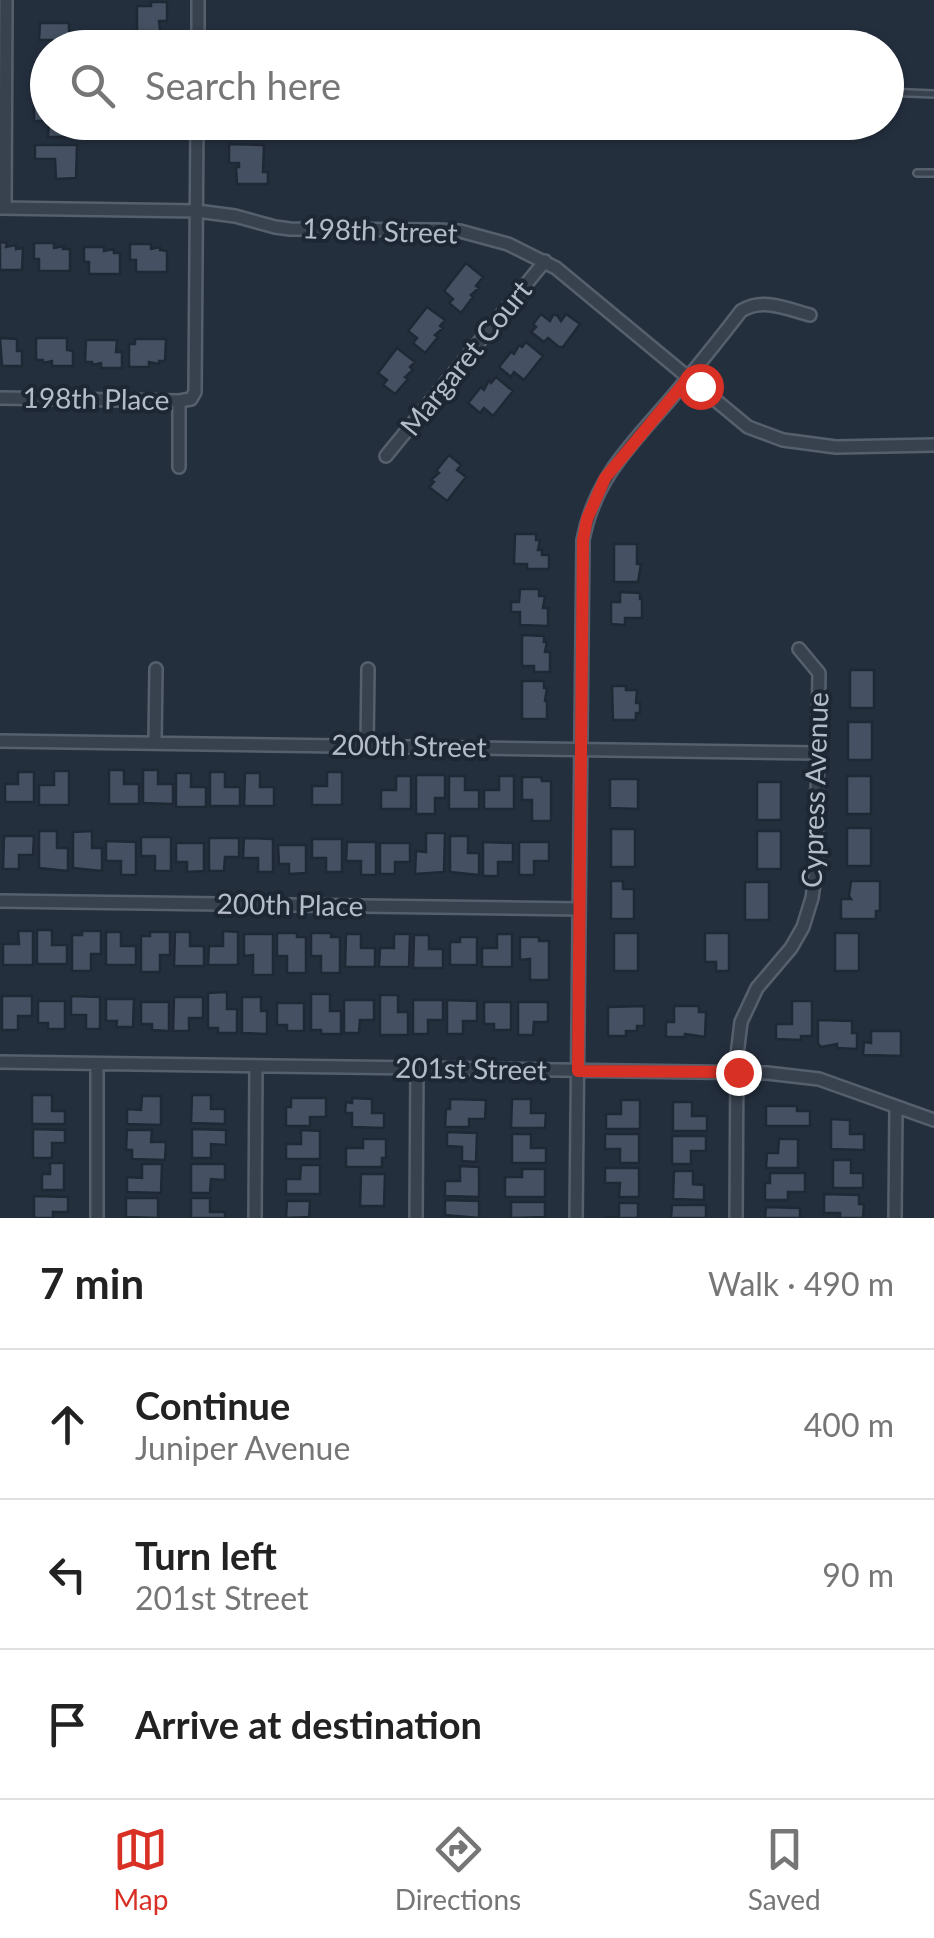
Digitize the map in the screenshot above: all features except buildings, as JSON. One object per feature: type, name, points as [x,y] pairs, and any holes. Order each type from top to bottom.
[{"type":"street","points":[[2,208],[6,0]]},
{"type":"street","points":[[198,0],[198,30]]},
{"type":"street","points":[[179,467],[185,400],[195,392],[197,140]]},
{"type":"street","name":"198th Street","points":[[2,208],[197,211],[290,229],[460,231],[508,244],[556,268],[748,427],[783,440],[836,447],[934,445]]},
{"type":"street","name":"Margaret Court","points":[[386,456],[545,261]]},
{"type":"street","points":[[576,1218],[583,540],[587,519],[605,478],[741,311],[763,303],[810,315]]},
{"type":"street","name":"198th Place","points":[[0,398],[185,400]]},
{"type":"street","name":"Cypress Avenue","points":[[736,1218],[739,1033],[758,988],[792,948],[802,928],[816,869],[819,673],[798,649]]},
{"type":"street","points":[[154,742],[156,669]]},
{"type":"street","points":[[367,746],[368,669]]},
{"type":"street","name":"200th Street","points":[[0,741],[817,753]]},
{"type":"street","name":"200th Place","points":[[0,901],[580,909]]},
{"type":"street","name":"201st Street","points":[[0,1062],[767,1073],[819,1079],[934,1120]]},
{"type":"street","points":[[97,1064],[97,1218]]},
{"type":"street","points":[[255,1218],[256,1066]]},
{"type":"street","points":[[416,1218],[418,1068]]},
{"type":"street","points":[[896,1108],[896,1218]]},
{"type":"lane","points":[[904,93],[934,94]]},
{"type":"lane","points":[[917,174],[934,173]]},
{"type":"route","points":[[700,386],[689,377],[615,464],[597,493],[583,540],[578,1071],[738,1072]]}]
